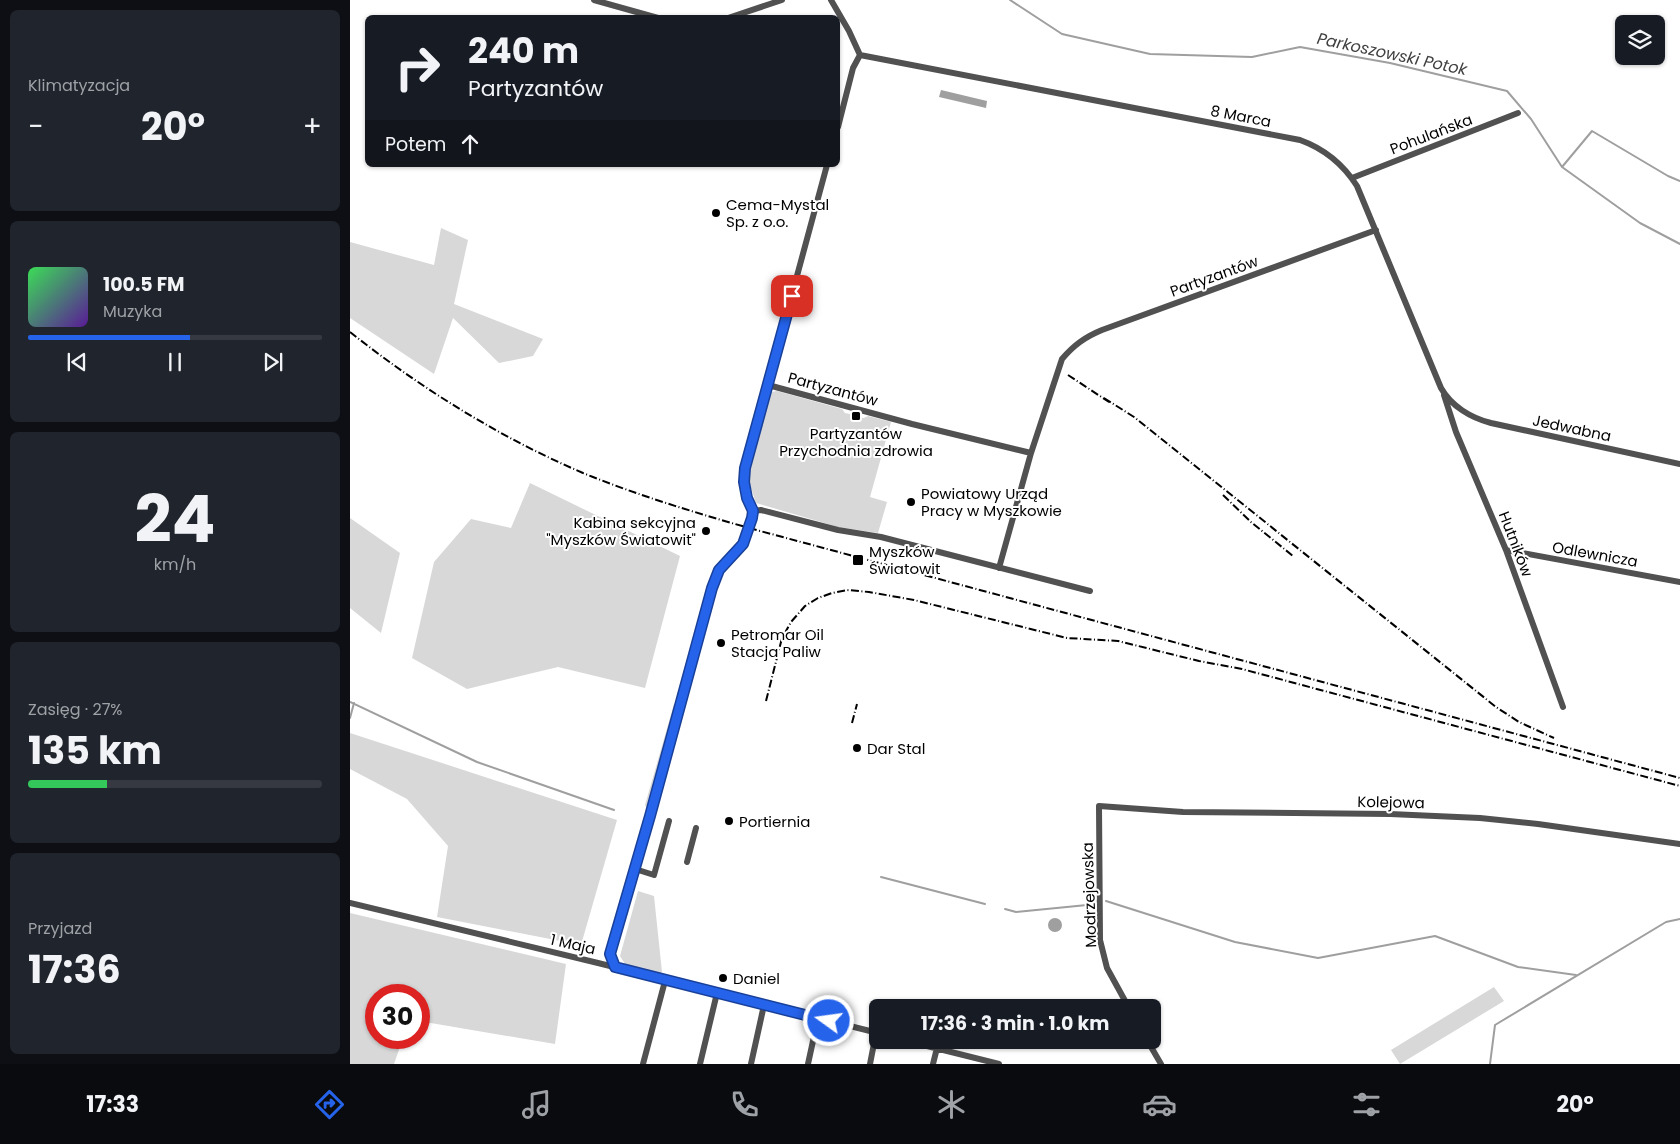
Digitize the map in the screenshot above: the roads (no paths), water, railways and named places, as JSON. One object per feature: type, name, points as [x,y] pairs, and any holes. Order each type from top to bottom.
[{"type":"street","points":[[594,0],[647,15]]},
{"type":"street","points":[[737,15],[782,0]]},
{"type":"street","points":[[831,0],[839,15]]},
{"type":"street","points":[[840,16],[860,55],[853,68],[840,119]]},
{"type":"street","name":"8 Marca","points":[[860,55],[1300,140],[1328,154],[1352,178],[1361,194],[1443,391],[1450,401],[1461,409]]},
{"type":"street","name":"Pohulańska","points":[[1352,178],[1518,113]]},
{"type":"street","points":[[768,385],[826,167]]},
{"type":"street","name":"Partyzantów","points":[[753,511],[747,498],[744,482],[745,468],[768,385],[912,424],[1031,453],[1062,359],[1084,337],[1376,230]]},
{"type":"street","name":"Hutników","points":[[1443,391],[1456,432],[1506,550],[1563,707]]},
{"type":"street","name":"Jedwabna","points":[[1461,409],[1476,418],[1491,423],[1680,464]]},
{"type":"street","points":[[999,568],[1031,453]]},
{"type":"street","points":[[615,967],[610,954],[712,588],[719,570],[741,547],[745,540],[753,511],[761,510],[838,530],[881,537],[1090,591]]},
{"type":"street","name":"Odlewnicza","points":[[1506,550],[1680,582]]},
{"type":"street","name":"Kolejowa","points":[[1099,806],[1183,812],[1390,814],[1480,818],[1547,825],[1680,844]]},
{"type":"street","name":"Modrzejowska","points":[[1099,806],[1100,940],[1107,968],[1124,999]]},
{"type":"street","points":[[635,869],[654,875],[668,821]]},
{"type":"street","points":[[687,862],[696,828]]},
{"type":"street","name":"1 Maja","points":[[350,903],[869,1031]]},
{"type":"street","points":[[643,1064],[664,981]]},
{"type":"street","points":[[700,1064],[717,993]]},
{"type":"street","points":[[751,1064],[764,1005]]},
{"type":"street","points":[[808,1064],[818,1018]]},
{"type":"street","points":[[870,1064],[873,1049]]},
{"type":"street","points":[[933,1064],[937,1049]]},
{"type":"street","points":[[941,1049],[997,1064]]},
{"type":"street","points":[[1152,1049],[1160,1064]]},
{"type":"waterway","name":"Parkoszowski Potok","points":[[1010,0],[1062,34],[1150,54],[1252,57],[1300,47],[1390,63],[1507,91],[1531,119],[1562,167],[1640,223],[1680,244]]},
{"type":"waterway","name":"Parkoszowski Potok","points":[[1562,167],[1592,131],[1668,176],[1680,181]]},
{"type":"waterway","points":[[350,702],[477,762],[614,810]]},
{"type":"waterway","points":[[350,718],[354,703]]},
{"type":"waterway","points":[[881,877],[985,904]]},
{"type":"waterway","points":[[1106,901],[1235,942],[1318,958],[1435,936],[1518,967],[1576,975]]},
{"type":"waterway","points":[[1005,909],[1016,912],[1087,905]]},
{"type":"waterway","points":[[1490,1064],[1495,1025],[1666,922],[1680,919]]},
{"type":"railway","points":[[350,332],[405,373],[491,428],[583,473],[644,496],[749,528],[1680,778]]},
{"type":"railway","points":[[1068,375],[1109,402]]},
{"type":"railway","points":[[1104,398],[1134,417],[1496,707],[1519,722],[1554,738]]},
{"type":"railway","points":[[1223,495],[1251,522],[1293,556]]},
{"type":"railway","points":[[766,701],[782,638],[791,622],[805,606],[818,598],[832,593],[847,590],[869,592],[914,600],[1067,638],[1118,641],[1199,661],[1242,669],[1680,786]]},
{"type":"railway","points":[[852,723],[857,704]]},
{"type":"place","name":"Cema-Mystal Sp. z o.o.","points":[[716,213]]},
{"type":"place","name":"Partyzantów Przychodnia zdrowia","points":[[856,416]]},
{"type":"place","name":"Powiatowy Urząd Pracy w Myszkowie","points":[[911,502]]},
{"type":"place","name":"Kabina sekcyjna \"Myszków Światowit\"","points":[[706,531]]},
{"type":"place","name":"Myszków Światowit","points":[[858,560]]},
{"type":"place","name":"Petromar Oil Stacja Paliw","points":[[721,643]]},
{"type":"place","name":"Dar Stal","points":[[857,748]]},
{"type":"place","name":"Portiernia","points":[[729,821]]},
{"type":"place","name":"Daniel","points":[[723,978]]}]
